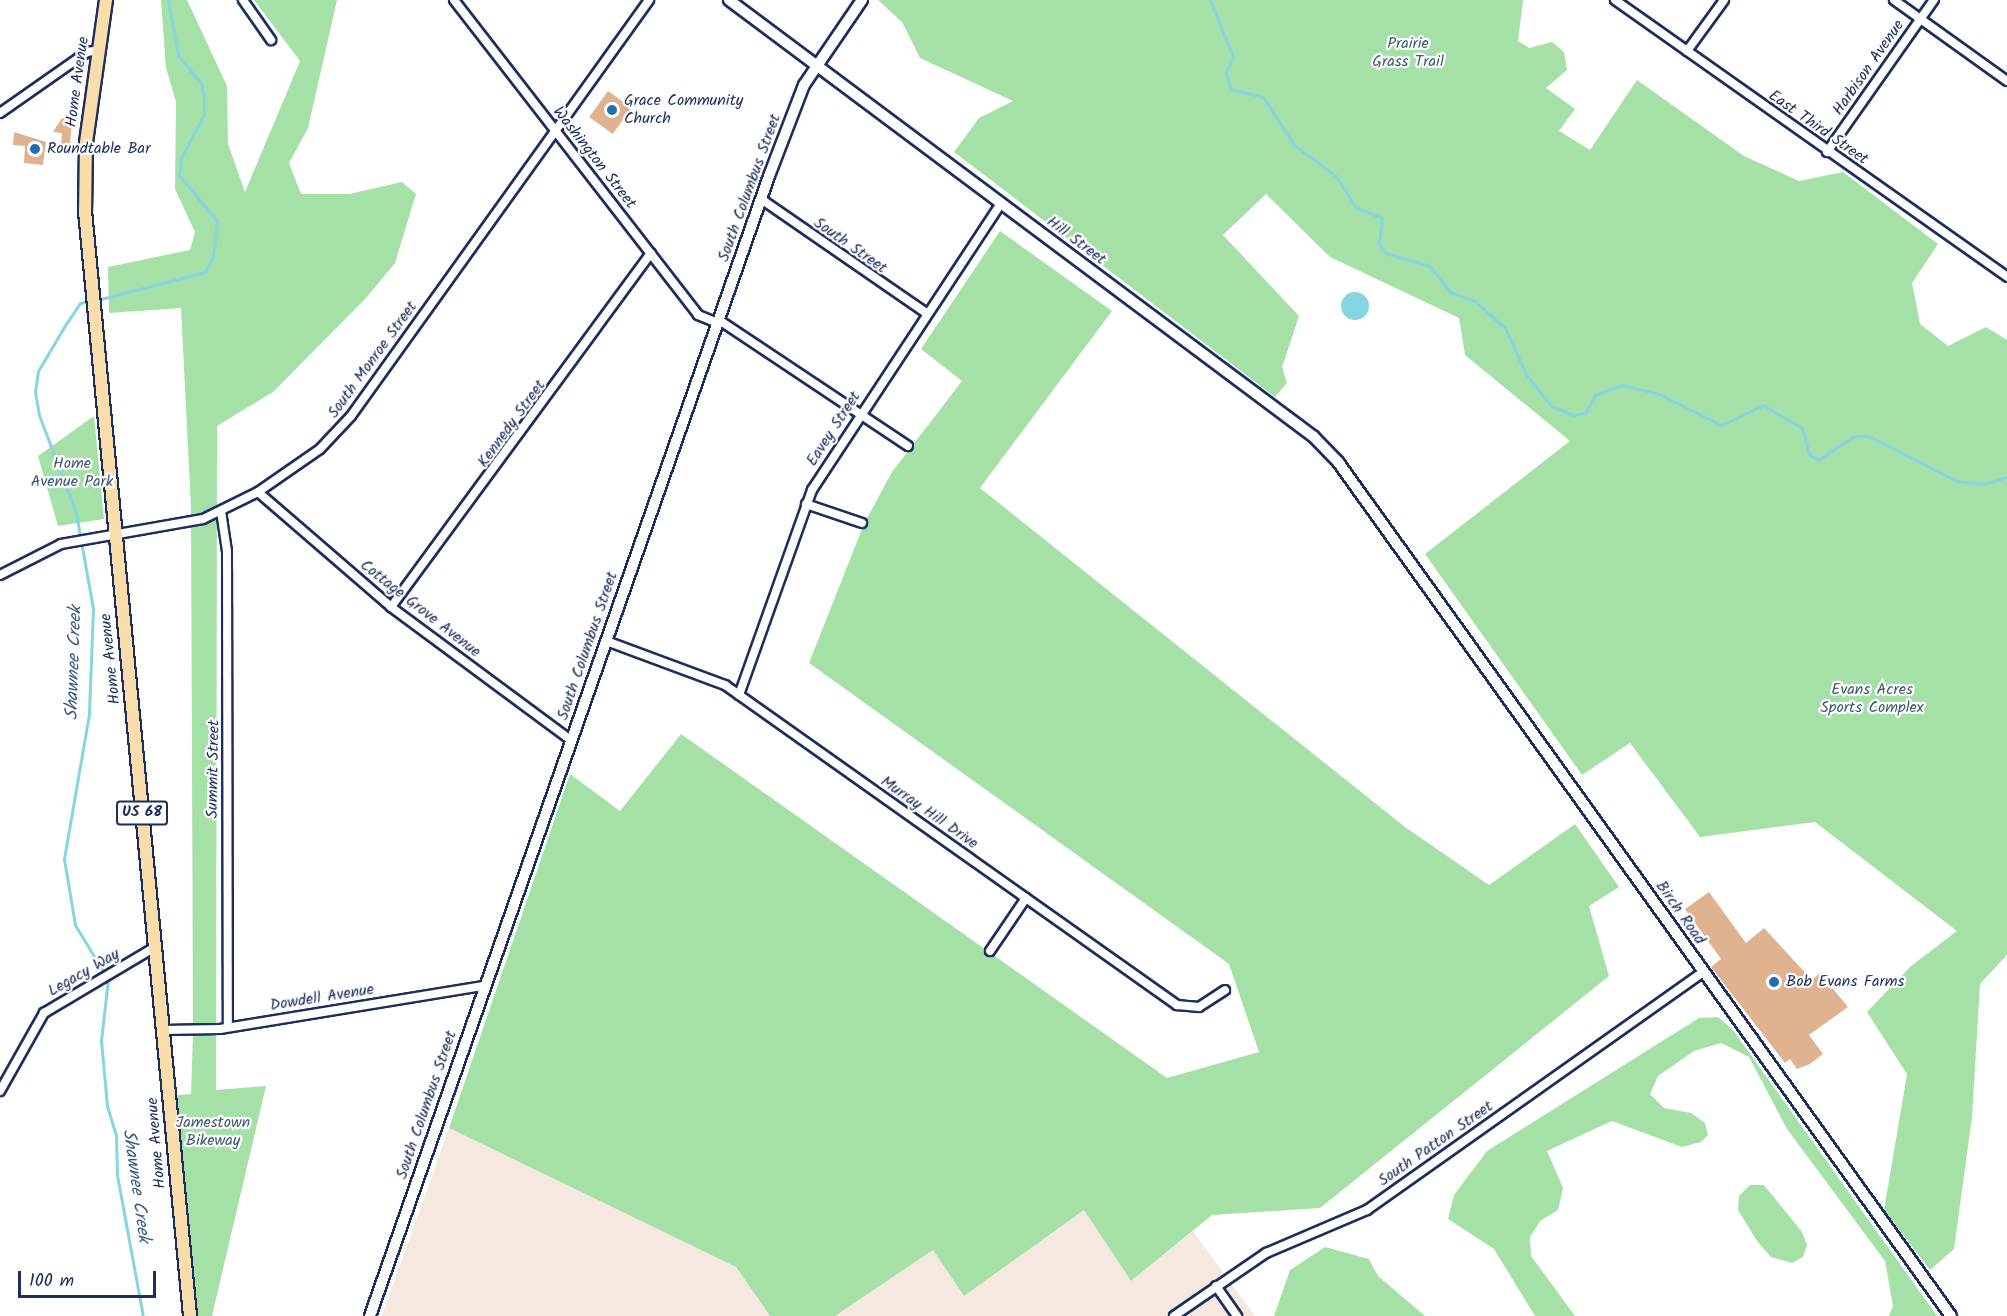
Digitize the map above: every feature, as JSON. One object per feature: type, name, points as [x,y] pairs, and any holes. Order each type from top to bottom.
[{"type":"main road","name":"Home Avenue","points":[[106,0],[84,165],[92,292],[190,1316]]},
{"type":"street","points":[[243,0],[271,40]]},
{"type":"street","name":"Washington Street","points":[[454,0],[698,315],[719,322],[860,417],[908,446]]},
{"type":"street","name":"South Monroe Street","points":[[0,575],[31,555],[70,542],[184,524],[221,511],[258,492],[310,458],[342,427],[650,0]]},
{"type":"street","name":"Hill Street","points":[[729,0],[1314,437],[1385,526]]},
{"type":"street","name":"South Columbus Street","points":[[370,1316],[761,199],[816,65],[862,0]]},
{"type":"street","name":"East Third Street","points":[[1615,0],[2007,277]]},
{"type":"street","points":[[1687,51],[1724,0]]},
{"type":"street","points":[[1894,0],[2007,81]]},
{"type":"street","name":"Harbison Avenue","points":[[1827,152],[1934,0]]},
{"type":"street","points":[[0,113],[87,52],[99,50]]},
{"type":"street","name":"South Street","points":[[761,199],[926,313]]},
{"type":"street","name":"Eavey Street","points":[[739,694],[806,504],[821,474],[1001,203]]},
{"type":"street","name":"Kennedy Street","points":[[391,607],[651,253]]},
{"type":"street","name":"Cottage Grove Avenue","points":[[258,492],[391,607],[571,740]]},
{"type":"street","points":[[806,504],[862,524]]},
{"type":"street","name":"Summit Street","points":[[221,511],[227,551],[228,1027]]},
{"type":"street","name":"Birch Road","points":[[1385,526],[1951,1316]]},
{"type":"street","name":"Murray Hill Drive","points":[[606,641],[698,673],[739,694],[1177,1005],[1199,1007],[1225,990]]},
{"type":"street","points":[[990,951],[1026,898]]},
{"type":"street","name":"Legacy Way","points":[[0,1091],[36,1021],[88,985],[155,947]]},
{"type":"street","name":"South Patton Street","points":[[1174,1316],[1266,1253],[1359,1215],[1703,972]]},
{"type":"street","name":"Dowdell Avenue","points":[[163,1030],[228,1027],[484,986]]},
{"type":"street","points":[[1216,1286],[1237,1316]]},
{"type":"shaded area","points":[[449,1128],[736,1267],[770,1316],[382,1316]]},
{"type":"shaded area","points":[[1084,1210],[1131,1281],[1193,1231],[1255,1316],[835,1316],[933,1250],[964,1296]]},
{"type":"green space","name":"Jamestown Bikeway","points":[[161,0],[187,0],[227,86],[228,144],[245,192],[300,61],[254,0],[337,0],[308,128],[289,163],[301,194],[349,194],[402,182],[416,194],[395,263],[366,298],[273,392],[217,426],[216,1090],[266,1086],[212,1316],[190,1316],[169,1096],[191,1094],[193,1033],[191,507],[181,308],[109,313],[108,267],[190,250],[195,232],[175,189],[176,102],[166,68]]},
{"type":"green space","points":[[878,0],[1523,0],[1518,41],[1529,48],[1552,42],[1564,52],[1567,70],[1546,88],[1575,109],[1559,131],[1590,150],[1637,80],[1744,156],[1799,181],[1843,172],[1938,244],[1912,283],[1920,324],[1948,346],[1986,327],[2007,340],[2007,955],[1980,984],[1972,1117],[1954,1249],[1930,1270],[1884,1210],[1907,1074],[1867,1012],[1911,966],[1957,931],[1815,822],[1700,837],[1630,743],[1582,775],[1425,554],[1570,441],[1465,355],[1459,318],[1330,257],[1266,194],[1223,235],[1299,316],[1282,367],[1287,383],[1275,397],[954,152],[979,118],[1013,101],[920,58],[902,22]]},
{"type":"green space","points":[[1000,231],[1112,311],[980,488],[1405,827],[1489,885],[1575,824],[1619,887],[1589,906],[1609,976],[1320,1208],[1212,1215],[1131,1281],[1084,1210],[964,1296],[933,1250],[835,1316],[770,1316],[736,1267],[449,1128],[570,774],[620,811],[681,734],[1167,1078],[1259,1052],[1229,964],[809,663],[864,524],[892,472],[962,381],[921,349]]},
{"type":"green space","name":"Home Avenue Park","points":[[94,416],[104,519],[58,526],[38,456]]},
{"type":"green space","points":[[1718,1017],[1733,1030],[1937,1316],[1889,1316],[1893,1306],[1885,1261],[1787,1129],[1749,1057],[1721,1043],[1694,1051],[1658,1076],[1650,1094],[1664,1108],[1691,1113],[1705,1123],[1708,1135],[1701,1142],[1682,1147],[1612,1121],[1547,1151],[1563,1188],[1558,1210],[1540,1221],[1530,1237],[1531,1256],[1575,1316],[1535,1316],[1494,1249],[1448,1219],[1454,1195],[1487,1151],[1699,1018]]},
{"type":"green space","points":[[1750,1185],[1764,1185],[1802,1232],[1807,1245],[1803,1257],[1792,1263],[1771,1257],[1757,1241],[1738,1210],[1739,1196]]},
{"type":"green space","points":[[1325,1247],[1369,1259],[1378,1276],[1425,1316],[1274,1316],[1290,1270]]},
{"type":"water","points":[[1355,292],[1365,296],[1369,306],[1365,316],[1355,320],[1345,316],[1341,306],[1345,296]]},
{"type":"building","name":"Grace Community Church","points":[[608,91],[631,108],[613,134],[589,117]]},
{"type":"building","points":[[62,118],[72,119],[70,145],[61,144],[62,133],[53,132]]},
{"type":"building","name":"Roundtable Bar","points":[[14,132],[46,142],[43,165],[24,163],[25,146],[13,145]]},
{"type":"building","name":"Bob Evans Farms","points":[[1709,892],[1746,943],[1764,928],[1812,980],[1820,973],[1848,1007],[1809,1035],[1823,1054],[1810,1064],[1797,1069],[1790,1059],[1785,1063],[1711,967],[1721,959],[1685,909]]},
{"type":"waterway","name":"Shawnee Creek","points":[[97,300],[205,272],[213,256],[217,221],[179,175],[181,158],[204,115],[204,98],[201,83],[178,56],[168,0]]},
{"type":"waterway","points":[[1210,0],[1233,57],[1226,72],[1231,89],[1263,97],[1295,146],[1336,176],[1355,207],[1382,218],[1379,244],[1385,253],[1430,266],[1450,292],[1475,301],[1505,328],[1526,374],[1551,406],[1573,415],[1585,413],[1595,395],[1621,385],[1657,393],[1722,425],[1763,405],[1802,428],[1809,455],[1818,460],[1854,436],[1869,436],[1956,481],[1985,484],[2007,477]]},
{"type":"waterway","name":"Shawnee Creek","points":[[91,301],[80,303],[64,327],[38,371],[35,392],[39,415],[76,513],[93,608],[89,714],[64,859],[75,925],[108,979],[101,1040],[107,1106],[116,1135],[117,1175],[143,1316]]},
{"type":"place","name":"Grace Community Church","points":[[612,110]]},
{"type":"place","name":"Roundtable Bar","points":[[35,149]]},
{"type":"place","name":"Bob Evans Farms","points":[[1774,982]]},
{"type":"park label","name":"Prairie Grass Trail","points":[[1408,53]]},
{"type":"park label","name":"Evans Acres Sports Complex","points":[[1872,699]]}]
